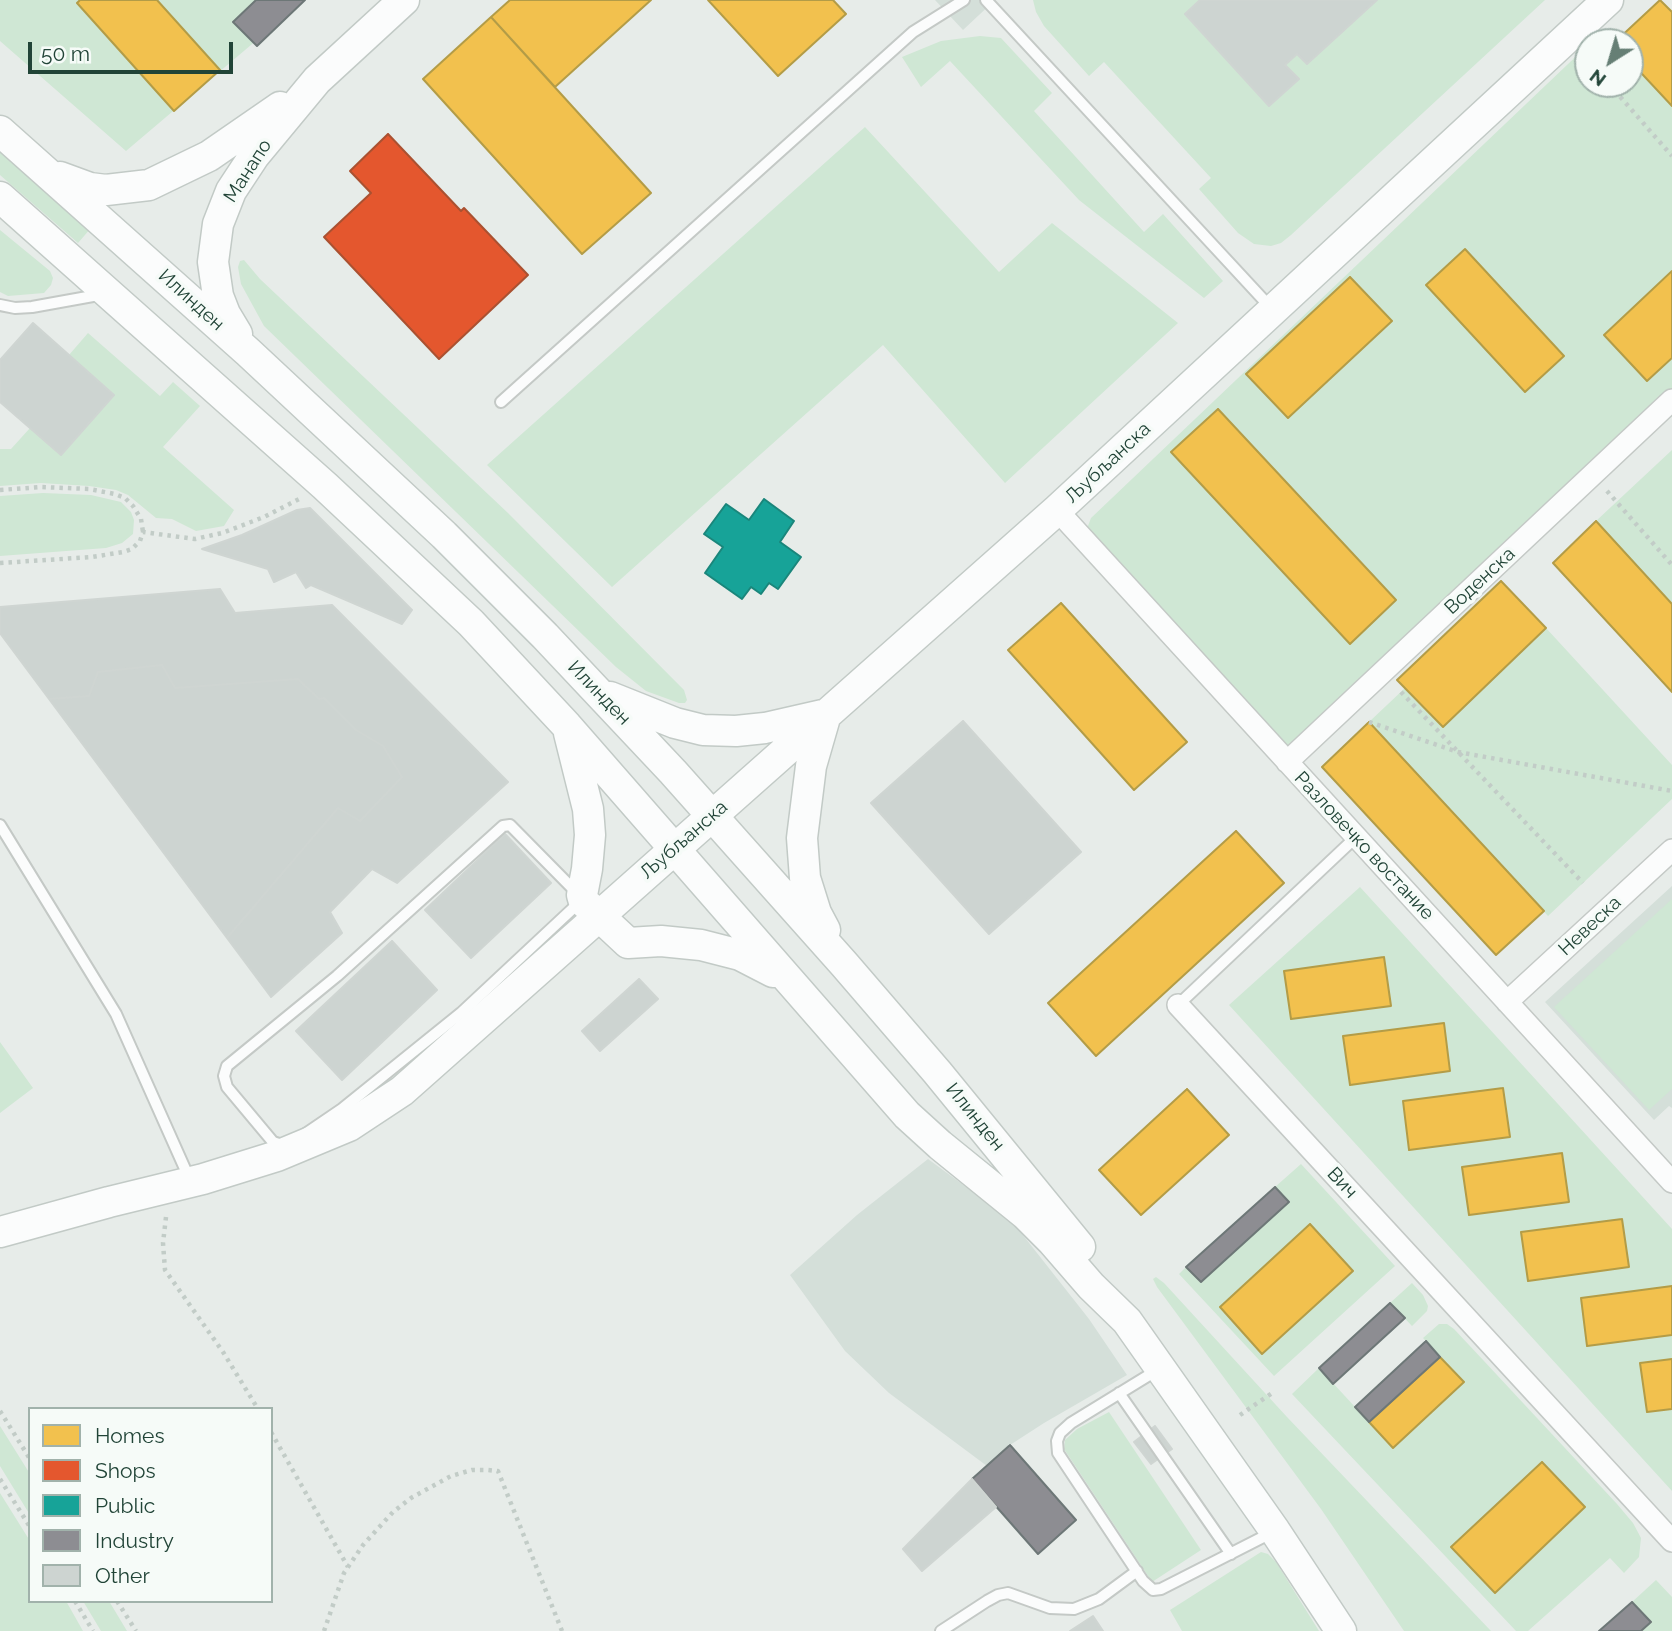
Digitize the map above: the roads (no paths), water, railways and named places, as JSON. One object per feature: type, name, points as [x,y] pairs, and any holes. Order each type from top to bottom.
[{"type":"street","name":"Манапо","points":[[42,167],[74,184],[122,190],[149,185],[176,174],[218,150],[317,80],[404,0]]},
{"type":"street","name":"Љубљанска","points":[[0,1232],[239,1170],[326,1137],[369,1114],[412,1083],[590,907],[674,849],[1057,510],[1608,0]]},
{"type":"street","name":"Манапо","points":[[248,352],[225,314],[218,296],[213,262],[218,225],[232,191],[254,156],[317,80]]},
{"type":"street","name":"Илинден","points":[[0,131],[248,352],[444,535],[597,690],[713,815],[845,964],[1055,1214],[1118,1298],[1127,1321]]},
{"type":"street","name":"Илинден","points":[[0,197],[325,486],[471,622],[567,726],[907,1115],[1024,1214],[1127,1321],[1162,1367],[1341,1631]]},
{"type":"street","name":"Воденска","points":[[1287,762],[1672,400]]},
{"type":"street","name":"Разловечко востание","points":[[1057,510],[1672,1182]]},
{"type":"street","points":[[597,690],[629,706],[703,730],[765,728],[826,714],[811,766],[803,817],[803,863],[816,913],[845,964]]},
{"type":"street","points":[[567,726],[588,809],[587,869],[590,907],[628,943],[661,941],[701,944],[740,955],[789,981]]},
{"type":"street","name":"Невеска","points":[[1507,1002],[1672,850]]},
{"type":"street","name":"Вич","points":[[1178,1004],[1672,1541]]},
{"type":"lane","points":[[501,402],[913,32],[964,0]]},
{"type":"lane","points":[[986,0],[1273,310]]},
{"type":"lane","points":[[0,305],[32,307],[108,294]]},
{"type":"lane","points":[[0,825],[116,1014],[191,1182]]},
{"type":"lane","points":[[510,825],[590,907],[342,1109],[292,1143],[282,1145],[273,1142],[227,1087],[223,1076],[227,1066],[337,975],[503,826],[510,825]]},
{"type":"lane","name":"Вич","points":[[1178,1004],[1356,837]]},
{"type":"lane","points":[[1162,1367],[1066,1428],[1057,1441],[1058,1453],[1147,1586],[1153,1590],[1161,1589],[1275,1531]]},
{"type":"lane","points":[[1119,1392],[1231,1554]]},
{"type":"lane","points":[[941,1631],[987,1601],[1008,1593],[1049,1608],[1074,1609],[1099,1599],[1137,1571]]}]
